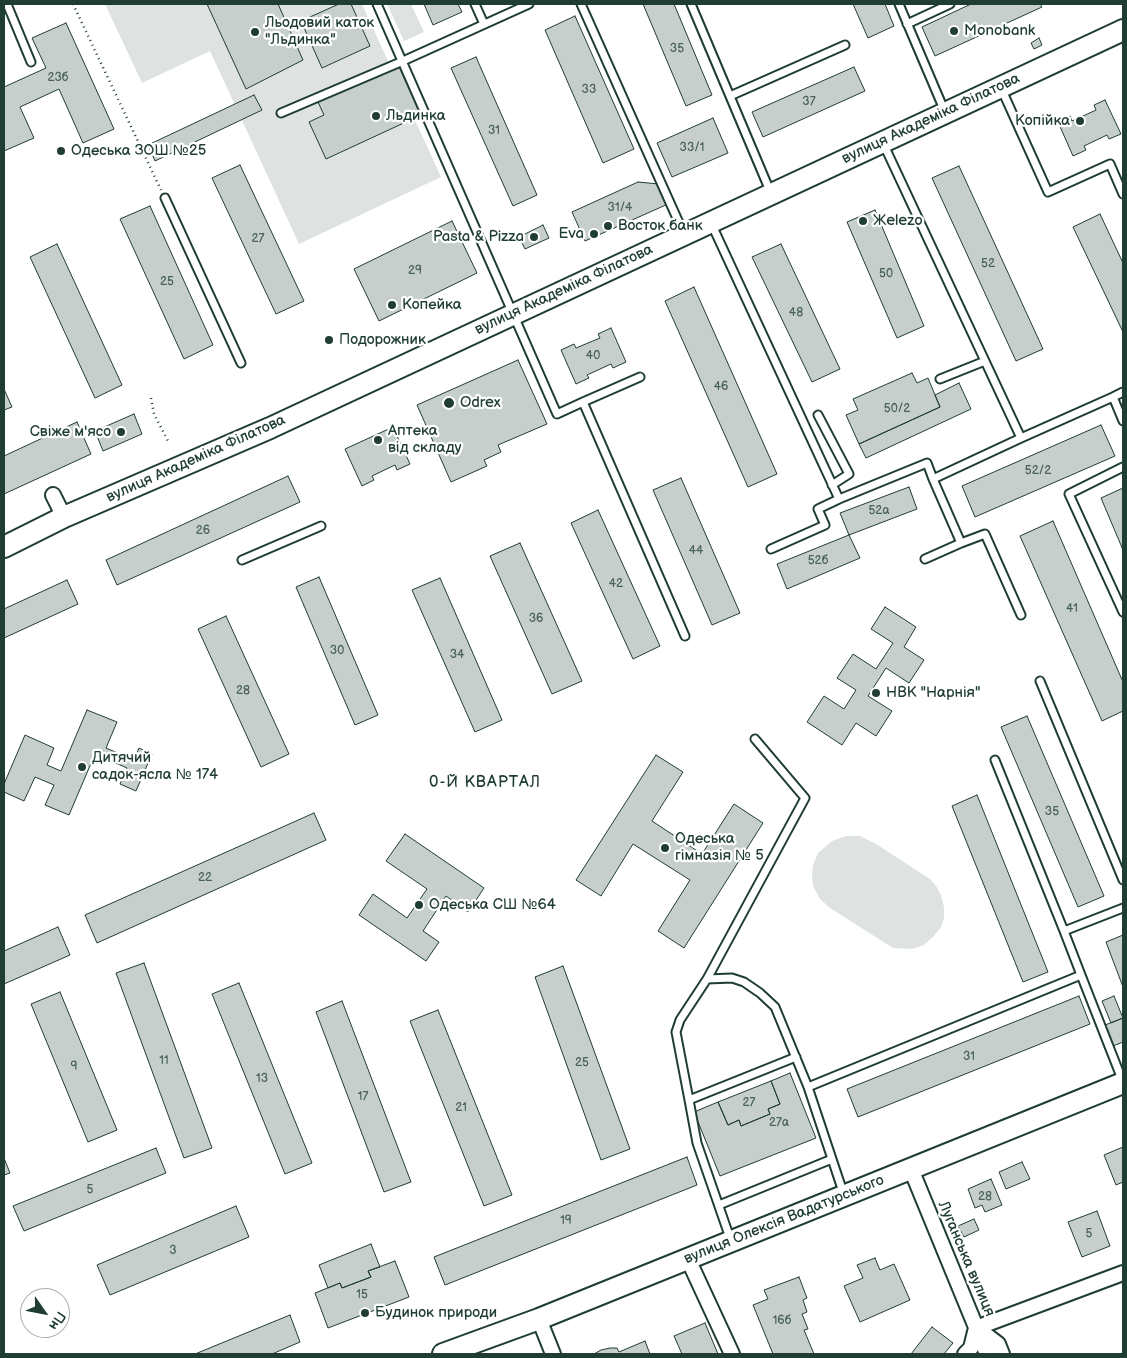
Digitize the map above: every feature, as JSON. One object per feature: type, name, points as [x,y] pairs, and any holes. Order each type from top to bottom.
[{"type":"main road","name":"вулиця Академіка Філатова","points":[[4,547],[64,517],[270,428],[1123,30]]},
{"type":"main road","name":"вулиця Олексія Вадатурського","points":[[443,1354],[688,1259],[1123,1083]]},
{"type":"street","points":[[53,495],[64,517]]},
{"type":"street","name":"Луганська вулиця","points":[[911,1168],[976,1328],[998,1344],[1002,1354]]},
{"type":"street","points":[[688,1259],[732,1354]]},
{"type":"street","points":[[976,1328],[1123,1272]]},
{"type":"street","points":[[539,1318],[553,1354]]},
{"type":"street","points":[[966,1354],[970,1348],[976,1328]]},
{"type":"street","points":[[976,1328],[987,1354]]},
{"type":"lane","points":[[7,4],[31,62]]},
{"type":"lane","points":[[377,4],[557,414],[640,377]]},
{"type":"lane","points":[[475,4],[484,24]]},
{"type":"lane","points":[[281,113],[529,4]]},
{"type":"lane","points":[[581,4],[684,235]]},
{"type":"lane","points":[[691,4],[771,194]]},
{"type":"lane","points":[[899,4],[945,112]]},
{"type":"lane","points":[[907,24],[950,4]]},
{"type":"lane","points":[[730,96],[845,45]]},
{"type":"lane","points":[[1000,86],[1048,192],[1110,164],[1123,194]]},
{"type":"lane","points":[[883,142],[1021,438]]},
{"type":"lane","points":[[165,198],[241,363]]},
{"type":"lane","points":[[711,223],[839,499]]},
{"type":"lane","points":[[940,379],[985,360]]},
{"type":"lane","points":[[933,479],[1123,392]]},
{"type":"lane","points":[[1113,397],[1123,421]]},
{"type":"lane","points":[[583,402],[685,636]]},
{"type":"lane","points":[[818,415],[849,474],[832,485]]},
{"type":"lane","points":[[771,549],[825,525],[818,509],[927,463],[961,543]]},
{"type":"lane","points":[[1123,468],[1069,494],[1123,612]]},
{"type":"lane","points":[[242,560],[321,526]]},
{"type":"lane","points":[[925,560],[985,534],[1021,615]]},
{"type":"lane","points":[[1040,681],[1123,880]]},
{"type":"lane","points":[[731,1241],[697,1143],[676,1032],[680,1020],[706,979],[805,798],[755,738]]},
{"type":"lane","points":[[995,760],[1123,1083]]},
{"type":"lane","points":[[1064,931],[1123,908]]},
{"type":"lane","points":[[808,1087],[1081,975]]},
{"type":"lane","points":[[706,979],[732,978],[744,982],[775,1007],[808,1087],[844,1195]]},
{"type":"lane","points":[[689,1100],[796,1057]]},
{"type":"lane","points":[[719,1205],[832,1159]]},
{"type":"path","points":[[73,4],[165,198]]},
{"type":"path","points":[[151,398],[154,414],[168,441]]},
{"type":"shaded area","points":[[105,4],[362,4],[441,177],[299,244],[210,51],[142,83]]},
{"type":"shaded area","points":[[387,4],[411,4],[424,32],[404,41]]},
{"type":"shaded area","points":[[846,836],[860,836],[876,844],[930,879],[936,886],[944,907],[944,918],[941,927],[924,945],[912,949],[893,948],[830,908],[820,899],[813,886],[813,865],[818,853],[832,841]]},
{"type":"building","name":"Льодовий каток \"Льдинка\"","points":[[207,4],[278,4],[303,60],[246,89]]},
{"type":"building","points":[[339,4],[351,4],[370,46],[322,68],[301,21]]},
{"type":"building","points":[[424,4],[458,4],[462,12],[433,25]]},
{"type":"building","points":[[643,4],[674,4],[712,95],[686,106]]},
{"type":"building","points":[[853,4],[885,4],[894,26],[868,38]]},
{"type":"building","points":[[971,4],[1040,4],[1042,7],[935,56],[922,27]]},
{"type":"building","points":[[575,16],[634,149],[603,163],[545,30]]},
{"type":"building","points":[[66,23],[114,129],[83,143],[59,89],[20,107],[34,138],[4,151],[4,87],[46,68],[32,38]]},
{"type":"building","points":[[1039,38],[1042,45],[1034,49],[1031,43]]},
{"type":"building","points":[[476,57],[537,195],[513,206],[451,68]]},
{"type":"building","points":[[398,64],[421,115],[326,159],[309,122],[324,115],[318,102]]},
{"type":"building","points":[[854,67],[865,91],[763,137],[752,112]]},
{"type":"building","points":[[254,95],[262,110],[155,161],[148,145]]},
{"type":"building","points":[[1105,100],[1121,134],[1109,139],[1107,135],[1084,146],[1086,150],[1073,156],[1058,122],[1070,116],[1072,121],[1096,110],[1094,105]]},
{"type":"building","points":[[713,118],[728,153],[672,177],[657,143]]},
{"type":"building","points":[[240,165],[304,301],[276,314],[212,178]]},
{"type":"building","points":[[959,166],[1043,349],[1016,361],[932,178]]},
{"type":"building","points":[[638,182],[659,184],[668,204],[585,241],[572,212]]},
{"type":"building","points":[[150,206],[213,345],[184,359],[120,219]]},
{"type":"building","points":[[875,210],[924,326],[897,338],[847,222]]},
{"type":"building","points":[[1100,214],[1123,263],[1123,332],[1073,227]]},
{"type":"building","points":[[452,221],[477,273],[379,321],[354,269]]},
{"type":"building","name":"Pasta & Pizza","points":[[543,225],[549,238],[525,249],[519,237]]},
{"type":"building","points":[[57,244],[122,385],[95,398],[30,257]]},
{"type":"building","points":[[781,244],[840,369],[812,382],[752,257]]},
{"type":"building","points":[[694,287],[777,474],[748,487],[665,301]]},
{"type":"building","points":[[611,328],[626,362],[613,368],[611,364],[587,375],[589,378],[576,384],[561,350],[574,344],[576,348],[600,338],[598,334]]},
{"type":"building","points":[[518,360],[547,424],[498,445],[501,452],[484,460],[487,466],[451,482],[417,405]]},
{"type":"building","points":[[912,373],[917,383],[928,378],[940,407],[859,444],[846,415],[858,410],[853,399]]},
{"type":"building","points":[[959,383],[971,409],[866,458],[859,444],[940,407],[935,395]]},
{"type":"building","points":[[4,389],[12,407],[4,410]]},
{"type":"building","points":[[134,414],[142,434],[103,451],[95,431]]},
{"type":"building","points":[[77,422],[91,454],[4,494],[4,456]]},
{"type":"building","points":[[1101,425],[1115,456],[975,517],[962,486]]},
{"type":"building","points":[[393,427],[410,464],[397,470],[395,465],[372,476],[374,480],[362,486],[345,449]]},
{"type":"building","points":[[288,476],[300,502],[117,585],[106,560]]},
{"type":"building","points":[[681,478],[740,613],[712,625],[653,490]]},
{"type":"building","points":[[909,487],[917,509],[849,535],[840,513]]},
{"type":"building","points":[[1123,488],[1123,550],[1101,498]]},
{"type":"building","points":[[598,510],[660,646],[633,659],[571,523]]},
{"type":"building","points":[[1053,521],[1123,682],[1123,711],[1102,721],[1020,536]]},
{"type":"building","points":[[849,535],[860,558],[787,589],[777,564]]},
{"type":"building","points":[[520,543],[582,681],[552,694],[490,556]]},
{"type":"building","points":[[319,577],[378,715],[355,725],[296,587]]},
{"type":"building","points":[[440,578],[502,720],[475,732],[412,590]]},
{"type":"building","points":[[67,580],[78,604],[4,638],[4,609]]},
{"type":"building","points":[[885,607],[916,627],[904,647],[924,660],[909,683],[886,668],[868,696],[892,711],[876,736],[856,723],[842,745],[807,722],[824,696],[844,709],[856,690],[837,678],[853,654],[876,669],[893,643],[871,629]]},
{"type":"building","points":[[226,616],[289,754],[261,767],[198,629]]},
{"type":"building","points":[[87,710],[117,722],[106,748],[134,760],[139,748],[152,754],[136,791],[120,784],[127,768],[95,754],[69,815],[45,805],[54,785],[35,777],[24,801],[4,792],[4,784],[25,735],[54,748],[47,765],[61,771]]},
{"type":"building","points":[[1027,716],[1104,896],[1078,907],[1001,727]]},
{"type":"building","points":[[656,755],[683,772],[652,821],[702,854],[734,804],[763,823],[684,948],[658,931],[690,880],[633,844],[601,896],[576,880]]},
{"type":"building","points":[[977,795],[1048,972],[1023,982],[952,806]]},
{"type":"building","points":[[314,813],[326,840],[97,943],[85,915]]},
{"type":"building","points":[[405,834],[484,888],[468,912],[446,896],[423,931],[439,942],[426,961],[359,915],[373,894],[407,918],[427,889],[386,861]]},
{"type":"building","points":[[58,927],[70,955],[4,984],[4,951]]},
{"type":"building","points":[[1123,935],[1123,987],[1106,942]]},
{"type":"building","points":[[144,963],[212,1148],[184,1158],[116,973]]},
{"type":"building","points":[[563,966],[630,1149],[601,1160],[535,977]]},
{"type":"building","points":[[239,983],[312,1163],[285,1174],[212,994]]},
{"type":"building","points":[[60,992],[117,1130],[88,1142],[31,1004]]},
{"type":"building","points":[[1079,996],[1090,1024],[858,1117],[847,1089]]},
{"type":"building","points":[[1114,996],[1123,1018],[1111,1023],[1102,1001]]},
{"type":"building","points":[[342,1001],[411,1182],[384,1192],[316,1012]]},
{"type":"building","points":[[438,1010],[512,1195],[484,1206],[410,1021]]},
{"type":"building","points":[[1123,1018],[1123,1042],[1113,1046],[1105,1025]]},
{"type":"building","points":[[790,1073],[816,1138],[720,1176],[694,1112],[718,1102],[728,1125],[739,1120],[741,1126],[770,1114],[768,1109],[780,1104],[771,1081]]},
{"type":"building","points":[[771,1081],[780,1104],[768,1109],[770,1114],[741,1126],[739,1120],[728,1125],[718,1102]]},
{"type":"building","points":[[1123,1147],[1123,1182],[1116,1185],[1104,1155]]},
{"type":"building","points":[[156,1148],[166,1173],[24,1231],[13,1206]]},
{"type":"building","points":[[687,1157],[697,1185],[445,1285],[434,1257]]},
{"type":"building","points":[[4,1158],[10,1173],[4,1175]]},
{"type":"building","points":[[1022,1162],[1030,1179],[1006,1189],[999,1172]]},
{"type":"building","points":[[991,1179],[1002,1205],[985,1212],[982,1205],[975,1208],[968,1189]]},
{"type":"building","points":[[236,1206],[249,1237],[110,1295],[97,1265]]},
{"type":"building","points":[[1097,1211],[1110,1246],[1082,1257],[1068,1222]]},
{"type":"building","points":[[974,1219],[979,1230],[964,1237],[958,1226]]},
{"type":"building","points":[[371,1244],[380,1267],[368,1271],[371,1277],[342,1288],[340,1283],[328,1288],[319,1265]]},
{"type":"building","points":[[875,1258],[880,1270],[894,1264],[910,1300],[860,1322],[844,1286],[863,1278],[857,1265]]},
{"type":"building","points":[[395,1261],[409,1297],[328,1328],[315,1293],[340,1283],[342,1288],[371,1277],[368,1271]]},
{"type":"building","points":[[799,1277],[807,1298],[803,1300],[807,1312],[802,1314],[808,1329],[804,1330],[814,1354],[773,1354],[753,1305],[768,1299],[764,1290]]},
{"type":"building","points":[[290,1315],[300,1342],[272,1354],[195,1354]]},
{"type":"building","points":[[705,1323],[718,1354],[682,1354],[674,1336]]},
{"type":"building","points":[[932,1327],[953,1343],[944,1354],[911,1354]]},
{"type":"building","points":[[645,1341],[650,1354],[594,1354],[610,1348],[617,1348],[619,1352]]},
{"type":"place","name":"Monobank","points":[[954,31]]},
{"type":"place","name":"Льодовий каток \"Льдинка\"","points":[[255,32]]},
{"type":"place","name":"Льдинка","points":[[376,116]]},
{"type":"place","name":"Копійка","points":[[1080,121]]},
{"type":"place","name":"Одеська ЗОШ №25","points":[[61,151]]},
{"type":"place","name":"Жelezo","points":[[863,221]]},
{"type":"place","name":"Восток банк","points":[[608,226]]},
{"type":"place","name":"Eva","points":[[594,234]]},
{"type":"place","name":"Pasta & Pizza","points":[[534,237]]},
{"type":"place","name":"Копейка","points":[[392,305]]},
{"type":"place","name":"Подорожник","points":[[329,340]]},
{"type":"place","name":"Odrex","points":[[449,403]]},
{"type":"place","name":"Свіже м'ясо","points":[[121,432]]},
{"type":"place","name":"Аптека від складу","points":[[378,440]]},
{"type":"place","name":"НВК \"Нарнія\"","points":[[876,693]]},
{"type":"place","name":"Дитячий садок-ясла № 174","points":[[82,767]]},
{"type":"place","name":"Одеська гімназія № 5","points":[[665,848]]},
{"type":"place","name":"Одеська СШ №64","points":[[419,905]]},
{"type":"place","name":"Будинок природи","points":[[365,1313]]},
{"type":"district","name":"0-Й КВАРТАЛ","points":[[485,783]]}]
